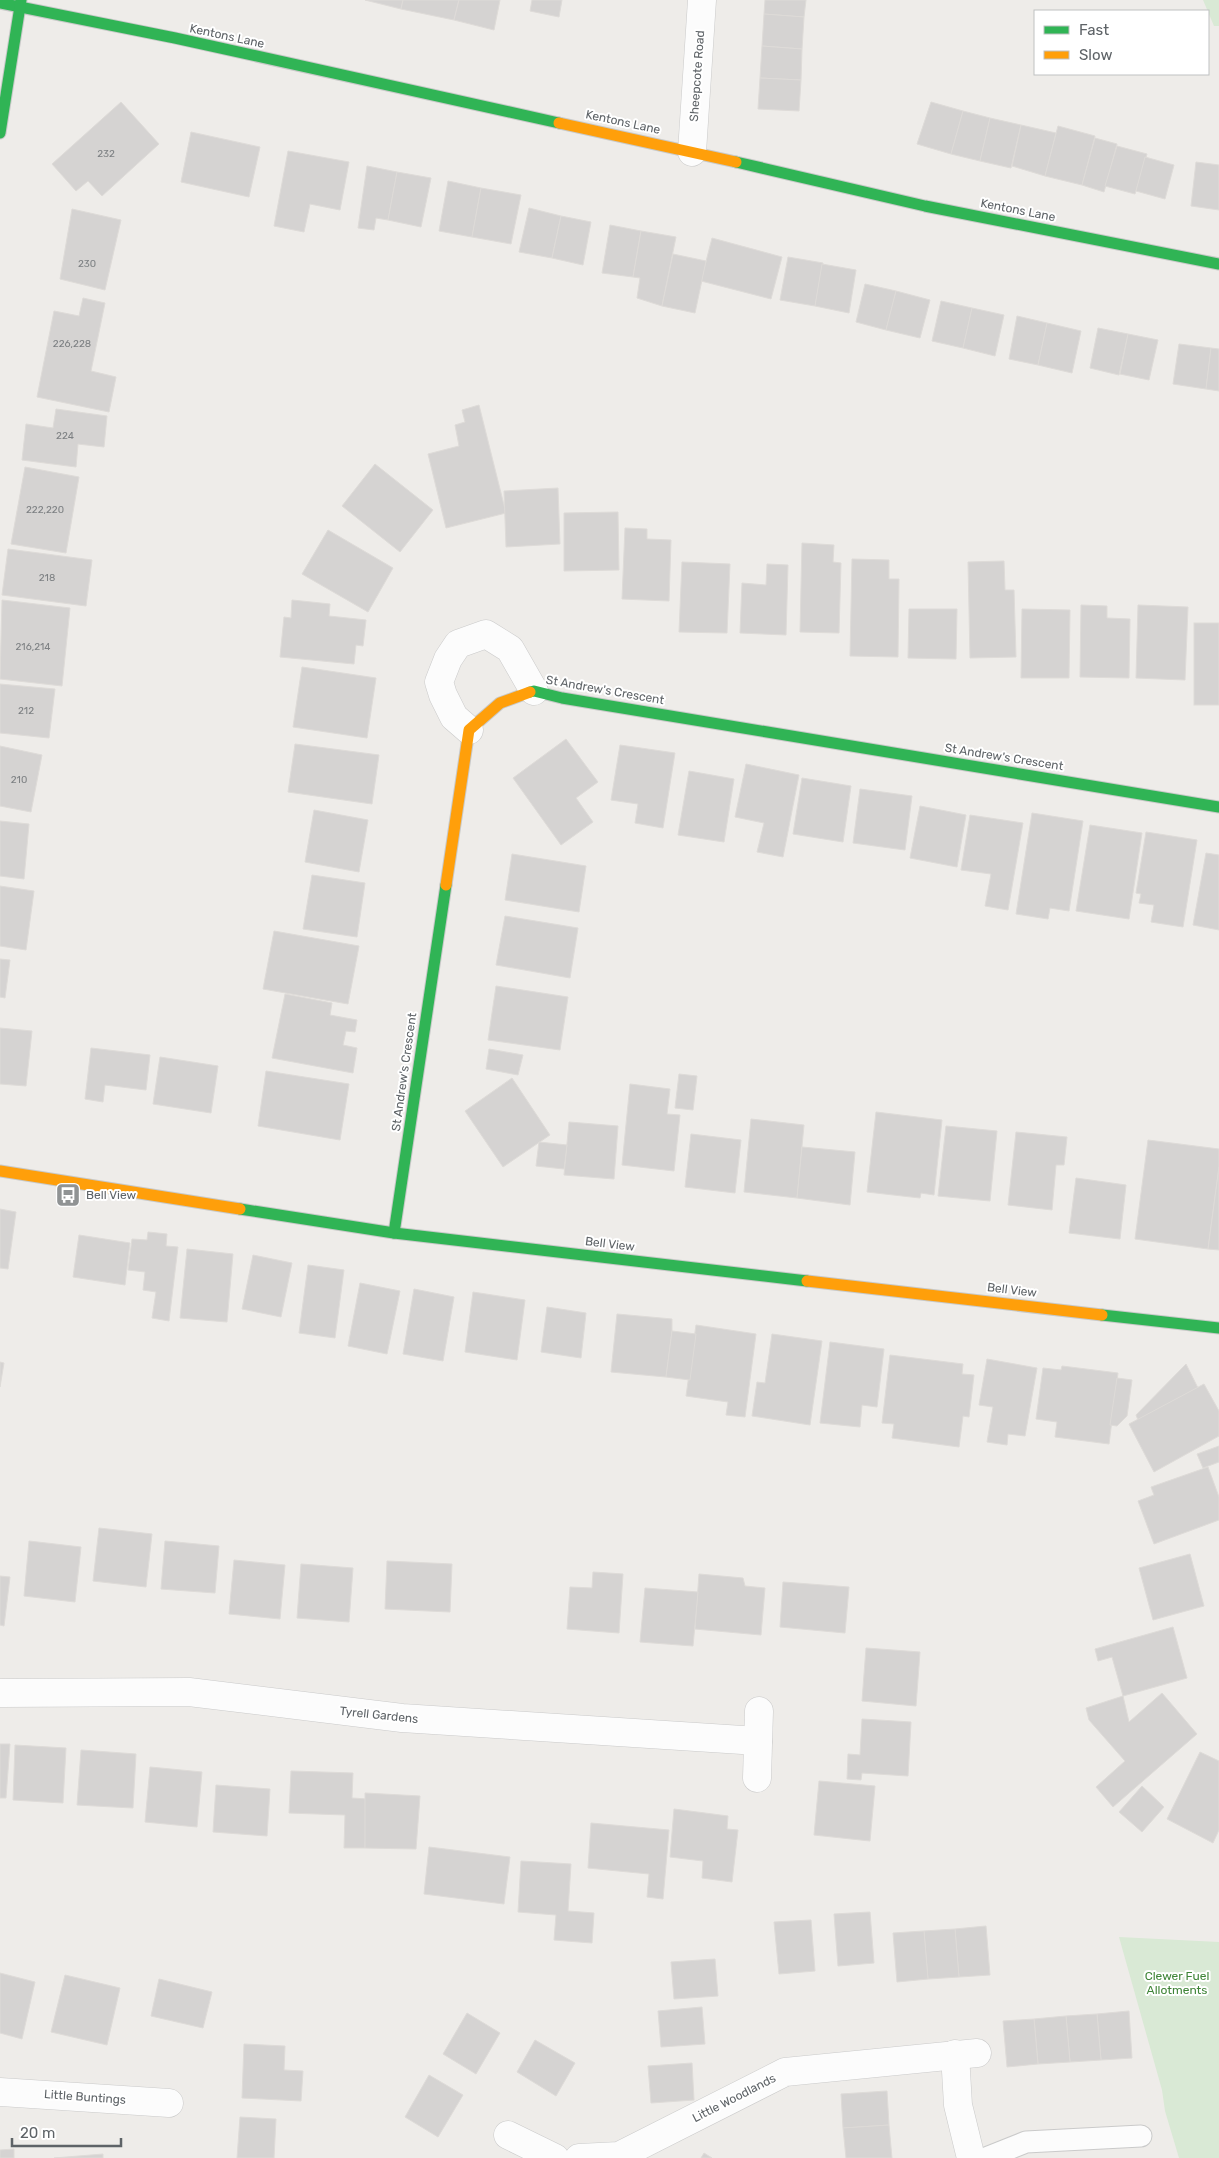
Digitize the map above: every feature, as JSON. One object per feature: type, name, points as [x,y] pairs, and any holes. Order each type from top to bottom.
[{"type":"street","name":"Sheepcote Road","points":[[692,152],[702,0]]},
{"type":"street","name":"Kentons Lane","points":[[0,3],[21,4],[692,152],[926,206],[1219,264]]},
{"type":"street","points":[[0,133],[21,4]]},
{"type":"street","points":[[469,730],[454,717],[439,682],[448,659],[458,644],[486,634],[510,649],[534,691]]},
{"type":"street","name":"St Andrew's Crescent","points":[[394,1233],[469,730],[500,703],[534,691],[562,698],[1219,807]]},
{"type":"street","name":"Bell View","points":[[0,1171],[394,1233],[1219,1328]]},
{"type":"street","name":"Tyrell Gardens","points":[[0,1693],[189,1692],[402,1718],[758,1741]]},
{"type":"street","points":[[757,1778],[759,1711]]},
{"type":"street","name":"Little Woodlands","points":[[579,2158],[619,2156],[785,2072],[966,2054],[958,2105],[971,2158]]},
{"type":"street","name":"Little Buntings","points":[[0,2092],[169,2104]]},
{"type":"street","points":[[508,2135],[555,2158]]},
{"type":"lane","points":[[986,2158],[1026,2142],[1141,2136]]},
{"type":"green space","points":[[1203,0],[1219,0],[1219,26],[1214,26],[1209,10],[1207,10]]},
{"type":"green space","name":"Clewer Fuel Allotments","points":[[1119,1937],[1219,1942],[1219,2158],[1179,2158]]},
{"type":"building","points":[[365,0],[403,0],[401,9]]},
{"type":"building","points":[[403,0],[459,0],[454,20],[401,9]]},
{"type":"building","points":[[459,0],[500,0],[494,30],[454,20]]},
{"type":"building","points":[[532,0],[562,0],[559,17],[530,11]]},
{"type":"building","points":[[765,0],[806,0],[804,17],[764,14]]},
{"type":"building","points":[[764,14],[804,17],[802,49],[762,46]]},
{"type":"building","points":[[762,46],[802,49],[801,80],[760,78]]},
{"type":"building","points":[[760,78],[801,80],[799,111],[758,109]]},
{"type":"building","points":[[121,102],[159,144],[102,196],[88,181],[76,191],[52,164]]},
{"type":"building","points":[[931,102],[963,111],[951,154],[917,144]]},
{"type":"building","points":[[963,111],[990,118],[980,161],[951,154]]},
{"type":"building","points":[[990,118],[1021,125],[1011,168],[980,161]]},
{"type":"building","points":[[1021,125],[1056,133],[1045,176],[1012,166]]},
{"type":"building","points":[[1058,126],[1095,136],[1082,185],[1045,176]]},
{"type":"building","points":[[191,132],[260,147],[249,197],[181,182]]},
{"type":"building","points":[[1095,138],[1117,144],[1104,192],[1082,185]]},
{"type":"building","points":[[1117,146],[1147,154],[1135,194],[1105,186]]},
{"type":"building","points":[[288,151],[349,162],[340,210],[310,204],[304,232],[274,226]]},
{"type":"building","points":[[1145,157],[1174,165],[1165,199],[1136,191]]},
{"type":"building","points":[[1196,162],[1219,165],[1219,210],[1191,206]]},
{"type":"building","points":[[367,166],[397,172],[388,220],[376,218],[374,230],[358,228]]},
{"type":"building","points":[[397,172],[431,178],[421,227],[388,220]]},
{"type":"building","points":[[448,181],[481,188],[472,237],[439,231]]},
{"type":"building","points":[[481,188],[521,195],[511,244],[472,237]]},
{"type":"building","points":[[529,208],[561,216],[552,258],[519,252]]},
{"type":"building","points":[[72,209],[121,220],[105,290],[60,279]]},
{"type":"building","points":[[561,216],[591,222],[583,265],[552,258]]},
{"type":"building","points":[[610,225],[641,231],[633,277],[602,273]]},
{"type":"building","points":[[641,231],[676,237],[662,306],[637,298],[640,278],[633,277]]},
{"type":"building","points":[[712,238],[782,257],[771,299],[701,281]]},
{"type":"building","points":[[673,254],[706,261],[695,313],[662,306]]},
{"type":"building","points":[[788,257],[823,263],[815,306],[780,300]]},
{"type":"building","points":[[822,264],[856,270],[849,313],[815,306]]},
{"type":"building","points":[[865,284],[896,291],[886,330],[856,322]]},
{"type":"building","points":[[896,291],[930,300],[920,338],[886,330]]},
{"type":"building","points":[[83,298],[105,303],[91,371],[116,377],[109,412],[37,397],[54,311],[79,316]]},
{"type":"building","points":[[941,301],[972,308],[963,348],[932,341]]},
{"type":"building","points":[[972,308],[1004,315],[995,356],[963,348]]},
{"type":"building","points":[[1017,316],[1047,323],[1038,365],[1009,359]]},
{"type":"building","points":[[1047,323],[1081,331],[1072,373],[1038,365]]},
{"type":"building","points":[[1098,328],[1128,334],[1119,375],[1090,368]]},
{"type":"building","points":[[1128,334],[1158,340],[1149,380],[1120,374]]},
{"type":"building","points":[[1179,344],[1211,348],[1206,389],[1173,384]]},
{"type":"building","points":[[1211,348],[1219,349],[1219,391],[1206,389]]},
{"type":"building","points":[[479,405],[506,513],[446,528],[428,454],[459,446],[455,425],[465,422],[462,410]]},
{"type":"building","points":[[56,409],[107,416],[104,447],[78,444],[76,467],[22,460],[26,424],[53,428]]},
{"type":"building","points":[[375,464],[433,510],[400,552],[342,506]]},
{"type":"building","points":[[25,467],[79,477],[66,553],[11,544]]},
{"type":"building","points":[[558,488],[560,544],[506,547],[504,491]]},
{"type":"building","points":[[618,512],[619,570],[564,571],[564,513]]},
{"type":"building","points":[[625,528],[647,529],[647,539],[671,540],[669,601],[622,599]]},
{"type":"building","points":[[328,530],[393,568],[368,612],[302,574]]},
{"type":"building","points":[[802,543],[834,545],[833,562],[841,563],[839,633],[800,632]]},
{"type":"building","points":[[8,549],[92,560],[86,606],[2,595]]},
{"type":"building","points":[[852,559],[889,560],[889,579],[899,579],[898,657],[850,656]]},
{"type":"building","points":[[1004,561],[1005,590],[1014,590],[1016,657],[970,658],[968,562]]},
{"type":"building","points":[[682,562],[730,564],[727,633],[679,632]]},
{"type":"building","points":[[767,564],[788,565],[786,635],[740,633],[742,583],[766,585]]},
{"type":"building","points":[[2,600],[70,608],[62,686],[0,679]]},
{"type":"building","points":[[292,600],[330,604],[329,616],[366,620],[363,646],[356,645],[354,664],[280,657],[284,617],[291,618]]},
{"type":"building","points":[[1081,605],[1107,606],[1107,618],[1130,619],[1129,678],[1080,677]]},
{"type":"building","points":[[1138,605],[1188,607],[1185,680],[1136,678]]},
{"type":"building","points":[[909,609],[957,609],[956,659],[908,658]]},
{"type":"building","points":[[1022,609],[1070,610],[1069,678],[1021,678]]},
{"type":"building","points":[[1194,623],[1219,623],[1219,705],[1194,705]]},
{"type":"building","points":[[302,667],[376,678],[367,738],[293,727]]},
{"type":"building","points":[[0,684],[55,689],[49,738],[0,733]]},
{"type":"building","points":[[566,739],[598,782],[576,798],[593,822],[561,845],[513,778]]},
{"type":"building","points":[[295,744],[379,755],[372,804],[288,792]]},
{"type":"building","points":[[620,745],[675,753],[663,828],[635,823],[638,804],[611,800]]},
{"type":"building","points":[[0,746],[42,755],[31,812],[0,806]]},
{"type":"building","points":[[746,764],[799,775],[783,857],[757,852],[764,823],[735,817]]},
{"type":"building","points":[[689,771],[734,779],[724,842],[678,835]]},
{"type":"building","points":[[802,778],[851,786],[843,842],[793,834]]},
{"type":"building","points":[[860,789],[912,796],[905,850],[853,843]]},
{"type":"building","points":[[920,806],[966,815],[957,867],[910,858]]},
{"type":"building","points":[[314,810],[368,820],[359,872],[305,862]]},
{"type":"building","points":[[1032,813],[1083,821],[1069,911],[1050,908],[1048,919],[1016,914]]},
{"type":"building","points":[[970,815],[1023,823],[1008,910],[985,906],[991,874],[961,870]]},
{"type":"building","points":[[0,821],[29,824],[24,879],[0,876]]},
{"type":"building","points":[[1090,825],[1142,833],[1129,919],[1076,911]]},
{"type":"building","points":[[1146,832],[1197,840],[1183,927],[1151,922],[1154,905],[1139,903],[1141,894],[1136,893]]},
{"type":"building","points":[[1206,853],[1219,855],[1219,930],[1193,925]]},
{"type":"building","points":[[512,854],[586,866],[579,912],[505,900]]},
{"type":"building","points":[[312,875],[365,883],[357,937],[303,929]]},
{"type":"building","points":[[0,886],[34,891],[26,950],[0,946]]},
{"type":"building","points":[[505,916],[578,928],[570,978],[496,965]]},
{"type":"building","points":[[274,931],[359,946],[348,1004],[263,989]]},
{"type":"building","points":[[0,959],[10,960],[5,998],[0,997]]},
{"type":"building","points":[[496,986],[568,997],[560,1050],[488,1040]]},
{"type":"building","points":[[285,994],[332,1003],[330,1015],[357,1020],[355,1032],[346,1031],[343,1045],[357,1048],[353,1073],[272,1058]]},
{"type":"building","points":[[0,1028],[32,1031],[26,1086],[0,1084]]},
{"type":"building","points":[[91,1048],[150,1055],[146,1090],[105,1085],[103,1102],[85,1099]]},
{"type":"building","points":[[489,1049],[523,1055],[518,1075],[486,1069]]},
{"type":"building","points":[[160,1057],[218,1066],[211,1113],[153,1104]]},
{"type":"building","points":[[266,1071],[349,1084],[340,1140],[258,1126]]},
{"type":"building","points":[[679,1074],[697,1076],[693,1110],[675,1108]]},
{"type":"building","points":[[512,1078],[550,1135],[503,1167],[465,1111]]},
{"type":"building","points":[[630,1084],[670,1089],[667,1114],[680,1115],[674,1171],[622,1165]]},
{"type":"building","points":[[876,1112],[942,1120],[934,1195],[921,1193],[920,1198],[867,1192]]},
{"type":"building","points":[[751,1119],[804,1125],[797,1198],[744,1192]]},
{"type":"building","points":[[569,1122],[618,1126],[614,1179],[564,1175]]},
{"type":"building","points":[[946,1126],[997,1131],[990,1201],[938,1196]]},
{"type":"building","points":[[1016,1132],[1067,1137],[1064,1165],[1056,1165],[1052,1210],[1008,1205]]},
{"type":"building","points":[[691,1134],[741,1140],[735,1193],[685,1187]]},
{"type":"building","points":[[1148,1140],[1219,1149],[1219,1167],[1208,1249],[1135,1239]]},
{"type":"building","points":[[539,1142],[567,1145],[564,1169],[536,1166]]},
{"type":"building","points":[[802,1147],[855,1152],[850,1205],[797,1198]]},
{"type":"building","points":[[1219,1167],[1219,1250],[1208,1249]]},
{"type":"building","points":[[1076,1178],[1126,1185],[1120,1239],[1069,1233]]},
{"type":"building","points":[[0,1209],[16,1212],[8,1269],[0,1268]]},
{"type":"building","points":[[148,1232],[167,1234],[166,1246],[178,1247],[169,1321],[152,1318],[156,1292],[143,1290],[145,1272],[128,1270],[132,1239],[147,1240]]},
{"type":"building","points":[[79,1235],[130,1243],[125,1285],[73,1277]]},
{"type":"building","points":[[187,1249],[233,1254],[227,1322],[180,1318]]},
{"type":"building","points":[[253,1255],[292,1263],[281,1317],[242,1309]]},
{"type":"building","points":[[308,1265],[344,1270],[335,1338],[299,1333]]},
{"type":"building","points":[[360,1283],[400,1291],[387,1354],[348,1346]]},
{"type":"building","points":[[414,1289],[454,1297],[443,1361],[403,1354]]},
{"type":"building","points":[[473,1292],[525,1300],[517,1360],[465,1352]]},
{"type":"building","points":[[547,1307],[586,1313],[581,1358],[541,1352]]},
{"type":"building","points":[[617,1314],[672,1319],[666,1377],[611,1372]]},
{"type":"building","points":[[696,1325],[756,1334],[745,1417],[726,1415],[728,1402],[686,1396]]},
{"type":"building","points":[[672,1331],[696,1334],[690,1380],[666,1377]]},
{"type":"building","points":[[772,1334],[822,1341],[810,1425],[752,1416],[757,1382],[765,1383]]},
{"type":"building","points":[[830,1342],[884,1349],[877,1407],[862,1405],[860,1427],[820,1423]]},
{"type":"building","points":[[890,1355],[963,1364],[962,1374],[974,1375],[969,1417],[963,1416],[959,1447],[892,1438],[894,1424],[882,1423]]},
{"type":"building","points":[[987,1359],[1037,1368],[1025,1436],[1008,1434],[1007,1445],[987,1442],[993,1407],[979,1405]]},
{"type":"building","points":[[0,1362],[4,1363],[0,1387]]},
{"type":"building","points":[[1186,1364],[1198,1388],[1138,1420],[1136,1415]]},
{"type":"building","points":[[1062,1366],[1118,1373],[1109,1444],[1055,1437],[1057,1422],[1036,1419],[1043,1368],[1061,1370]]},
{"type":"building","points":[[1117,1378],[1132,1380],[1127,1416],[1117,1426],[1110,1425]]},
{"type":"building","points":[[1204,1384],[1219,1411],[1219,1436],[1154,1472],[1129,1424]]},
{"type":"building","points":[[1219,1446],[1219,1462],[1203,1468],[1197,1454]]},
{"type":"building","points":[[1208,1467],[1219,1497],[1219,1520],[1154,1544],[1138,1501],[1154,1495],[1151,1487]]},
{"type":"building","points":[[99,1528],[152,1534],[146,1587],[93,1581]]},
{"type":"building","points":[[29,1541],[81,1547],[75,1602],[24,1596]]},
{"type":"building","points":[[165,1541],[219,1546],[215,1593],[161,1589]]},
{"type":"building","points":[[1190,1554],[1204,1606],[1153,1620],[1139,1568]]},
{"type":"building","points":[[234,1560],[285,1565],[280,1619],[229,1614]]},
{"type":"building","points":[[387,1561],[452,1564],[450,1612],[385,1609]]},
{"type":"building","points":[[301,1564],[353,1568],[349,1622],[297,1618]]},
{"type":"building","points":[[593,1572],[623,1574],[619,1633],[567,1629],[570,1587],[592,1588]]},
{"type":"building","points":[[699,1574],[743,1578],[745,1586],[765,1588],[761,1635],[695,1629]]},
{"type":"building","points":[[0,1576],[10,1577],[4,1626],[0,1625]]},
{"type":"building","points":[[783,1582],[849,1587],[845,1633],[780,1627]]},
{"type":"building","points":[[645,1588],[698,1592],[693,1646],[640,1642]]},
{"type":"building","points":[[1173,1627],[1187,1678],[1123,1696],[1112,1657],[1098,1661],[1095,1649]]},
{"type":"building","points":[[866,1648],[920,1652],[916,1706],[862,1701]]},
{"type":"building","points":[[1162,1693],[1197,1734],[1113,1807],[1096,1787],[1125,1761],[1089,1720],[1086,1708],[1123,1696],[1129,1722]]},
{"type":"building","points":[[862,1719],[911,1722],[908,1776],[862,1773],[861,1780],[847,1779],[848,1754],[860,1755]]},
{"type":"building","points":[[0,1744],[10,1744],[6,1798],[0,1798]]},
{"type":"building","points":[[15,1745],[66,1748],[63,1803],[13,1800]]},
{"type":"building","points":[[81,1750],[136,1754],[133,1808],[77,1805]]},
{"type":"building","points":[[1200,1752],[1219,1761],[1219,1830],[1213,1843],[1167,1819]]},
{"type":"building","points":[[150,1767],[202,1772],[197,1827],[145,1822]]},
{"type":"building","points":[[291,1771],[353,1773],[352,1798],[367,1799],[365,1848],[344,1848],[345,1815],[289,1813]]},
{"type":"building","points":[[819,1781],[875,1786],[870,1841],[814,1835]]},
{"type":"building","points":[[216,1785],[270,1789],[267,1836],[213,1832]]},
{"type":"building","points":[[1142,1786],[1164,1807],[1142,1832],[1119,1812]]},
{"type":"building","points":[[365,1793],[420,1796],[416,1849],[365,1848]]},
{"type":"building","points":[[674,1809],[728,1816],[727,1829],[738,1830],[732,1882],[702,1878],[703,1861],[670,1857]]},
{"type":"building","points":[[591,1823],[669,1830],[663,1899],[647,1897],[649,1874],[588,1868]]},
{"type":"building","points":[[429,1847],[510,1857],[504,1904],[424,1894]]},
{"type":"building","points":[[521,1861],[571,1864],[568,1911],[594,1913],[592,1943],[554,1940],[556,1915],[518,1912]]},
{"type":"building","points":[[870,1912],[874,1963],[838,1966],[834,1914]]},
{"type":"building","points":[[811,1920],[815,1971],[779,1974],[774,1922]]},
{"type":"building","points":[[986,1926],[990,1975],[959,1977],[955,1929]]},
{"type":"building","points":[[955,1929],[959,1977],[928,1979],[924,1931]]},
{"type":"building","points":[[924,1931],[928,1979],[897,1982],[893,1933]]},
{"type":"building","points":[[715,1959],[718,1996],[674,1999],[671,1962]]},
{"type":"building","points":[[0,1973],[35,1982],[22,2039],[0,2033]]},
{"type":"building","points":[[65,1975],[120,1988],[107,2045],[51,2032]]},
{"type":"building","points":[[159,1979],[212,1992],[203,2028],[151,2016]]},
{"type":"building","points":[[702,2007],[705,2044],[661,2047],[658,2011]]},
{"type":"building","points":[[1129,2011],[1132,2058],[1101,2060],[1097,2014]]},
{"type":"building","points":[[467,2013],[500,2033],[476,2074],[443,2054]]},
{"type":"building","points":[[1097,2014],[1101,2060],[1070,2062],[1066,2016]]},
{"type":"building","points":[[1066,2016],[1070,2062],[1038,2064],[1034,2019]]},
{"type":"building","points":[[1034,2019],[1038,2064],[1007,2067],[1003,2021]]},
{"type":"building","points":[[535,2040],[575,2063],[556,2096],[517,2072]]},
{"type":"building","points":[[244,2044],[285,2046],[284,2070],[303,2071],[301,2101],[242,2098]]},
{"type":"building","points":[[692,2063],[694,2100],[651,2103],[648,2066]]},
{"type":"building","points":[[429,2075],[463,2095],[438,2137],[405,2117]]},
{"type":"building","points":[[887,2091],[889,2125],[843,2128],[841,2094]]},
{"type":"building","points":[[240,2117],[276,2119],[274,2158],[237,2158]]},
{"type":"building","points":[[889,2125],[892,2158],[846,2158],[843,2128]]},
{"type":"building","points":[[14,2149],[14,2158],[0,2158],[0,2150]]},
{"type":"building","points":[[704,2153],[712,2158],[701,2158]]},
{"type":"building","points":[[103,2154],[103,2158],[54,2158]]},
{"type":"traffic: fast","points":[[0,133],[21,0]]},
{"type":"traffic: fast","points":[[0,3],[175,38],[559,123]]},
{"type":"traffic: fast","points":[[736,162],[925,206],[1219,264]]},
{"type":"traffic: fast","points":[[530,692],[534,691],[562,698],[1219,807]]},
{"type":"traffic: fast","points":[[394,1233],[446,885]]},
{"type":"traffic: fast","points":[[240,1209],[394,1233],[807,1281]]},
{"type":"traffic: fast","points":[[1102,1315],[1219,1328]]},
{"type":"traffic: slow","points":[[559,123],[736,162]]},
{"type":"traffic: slow","points":[[446,885],[469,730],[500,703],[530,692]]},
{"type":"traffic: slow","points":[[0,1171],[240,1209]]},
{"type":"traffic: slow","points":[[807,1281],[1102,1315]]},
{"type":"place","name":"Bell View","points":[[68,1195]]}]
